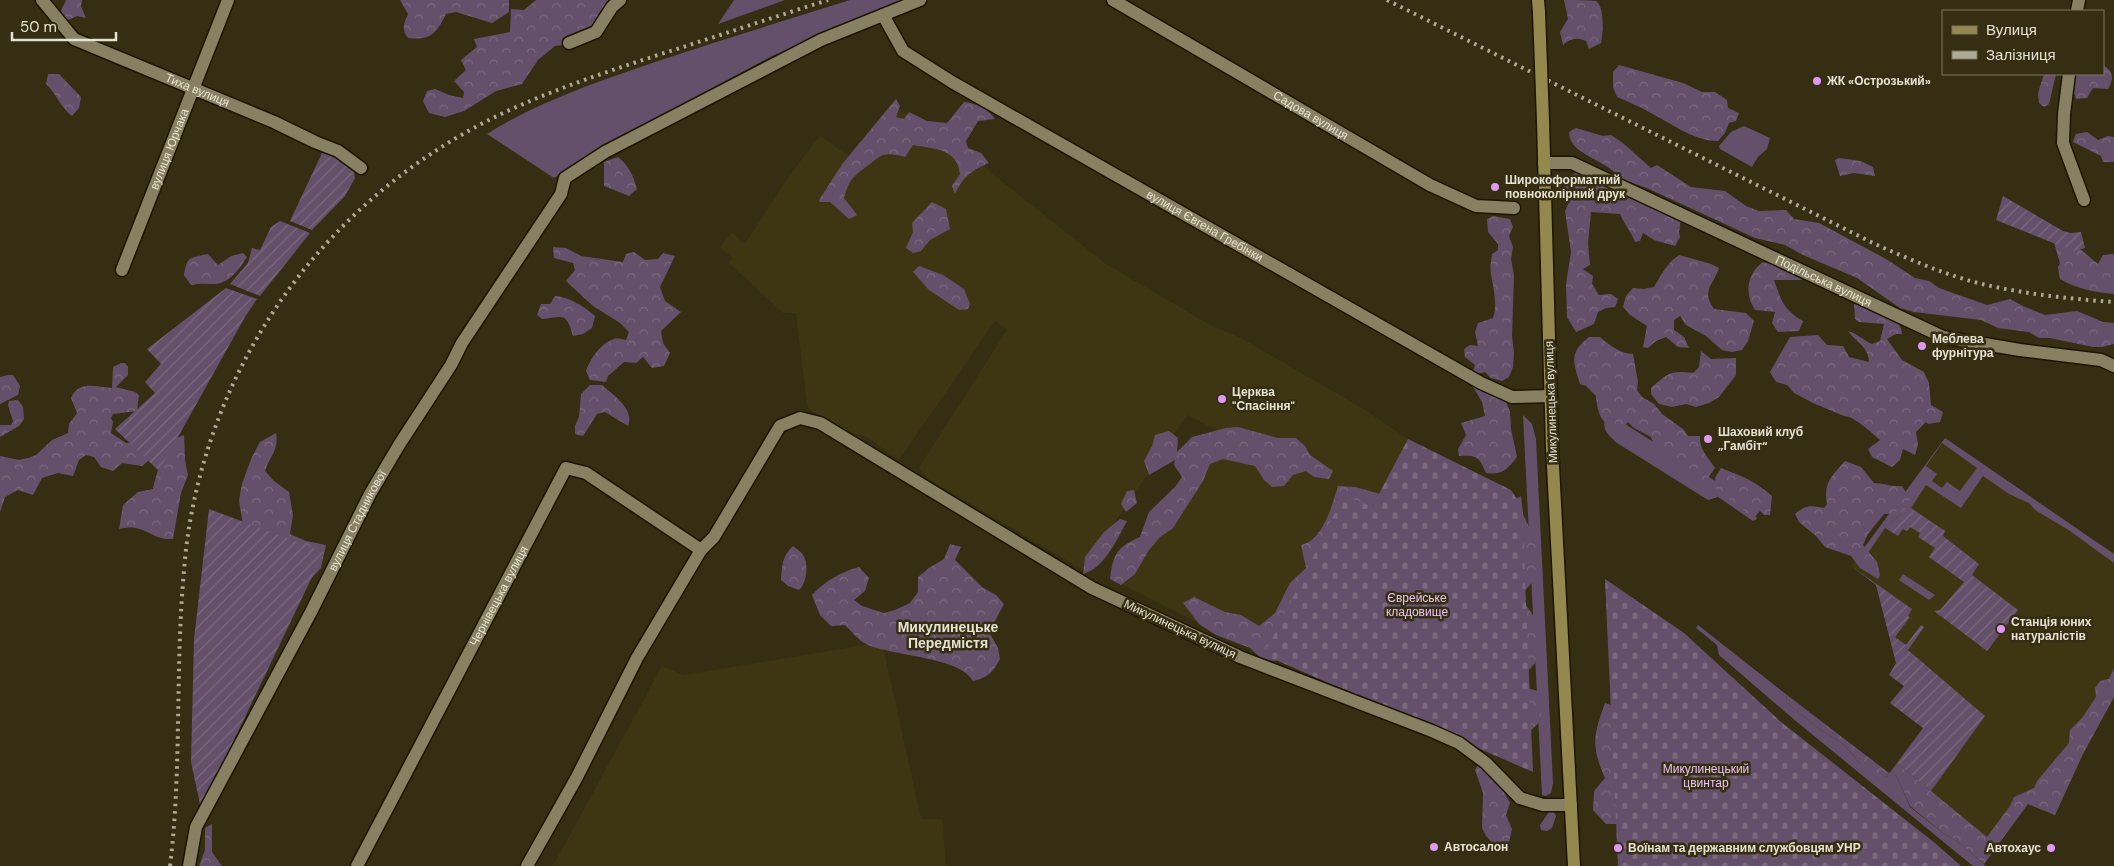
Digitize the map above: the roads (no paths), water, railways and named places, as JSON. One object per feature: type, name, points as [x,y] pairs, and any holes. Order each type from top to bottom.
[{"type":"main road","name":"Микулинецька вулиця","points":[[1538,6],[1550,396],[1574,866]]},
{"type":"street","name":"Тиха вулиця","points":[[42,0],[74,39],[274,122],[314,142],[338,150],[361,168]]},
{"type":"street","name":"вулиця Юрчака","points":[[122,270],[228,0]]},
{"type":"street","points":[[569,43],[596,32],[612,7],[620,0]]},
{"type":"street","points":[[883,15],[920,0]]},
{"type":"street","name":"Садова вулиця","points":[[1113,0],[1430,185],[1476,206],[1514,208]]},
{"type":"street","name":"вулиця Стадникової","points":[[189,866],[196,827],[311,612],[370,494],[451,365],[462,343],[561,194],[564,178],[605,152],[822,40],[883,15]]},
{"type":"street","name":"вулиця Євгена Гребінки","points":[[883,15],[903,51],[960,87],[1481,383],[1512,397],[1550,396]]},
{"type":"street","points":[[2069,75],[2063,143],[2084,200]]},
{"type":"street","name":"Подільська вулиця","points":[[1544,163],[1572,163],[1943,337],[2020,350],[2101,360],[2114,366]]},
{"type":"street","name":"Микулинецька вулиця","points":[[701,550],[714,537],[780,426],[800,418],[820,422],[1092,588],[1240,658],[1459,743],[1499,775],[1520,798],[1543,805],[1572,805]]},
{"type":"street","name":"Чернівецька вулиця","points":[[357,866],[566,468],[586,473],[701,550]]},
{"type":"street","points":[[527,866],[577,777],[637,658],[701,550]]},
{"type":"railway","points":[[170,866],[176,799],[182,596],[186,546],[191,516],[208,449],[232,386],[264,327],[302,272],[346,223],[397,178],[453,140],[514,108],[603,73],[828,0]]},
{"type":"railway","points":[[1387,0],[1875,244],[1914,261],[1954,276],[1998,288],[2048,296],[2114,302]]},
{"type":"place","name":"ЖК «Острозький»","points":[[1817,81]]},
{"type":"place","name":"Широкоформатний повноколірний друк","points":[[1495,187]]},
{"type":"place","name":"Меблева фурнітура","points":[[1922,346]]},
{"type":"place","name":"Церква \"Спасіння\"","points":[[1222,399]]},
{"type":"place","name":"Шаховий клуб „Гамбіт“","points":[[1708,439]]},
{"type":"place","name":"Станція юних натуралістів","points":[[2001,629]]},
{"type":"place","name":"Автосалон","points":[[1434,847]]},
{"type":"place","name":"Воїнам та державним службовцям УНР","points":[[1618,848]]},
{"type":"place","name":"Автохаус","points":[[2051,848]]},
{"type":"district","name":"Микулинецьке Передмістя","points":[[948,636]]},
{"type":"park label","name":"Єврейське кладовище","points":[[1417,605]]},
{"type":"park label","name":"Микулинецький цвинтар","points":[[1706,776]]}]
